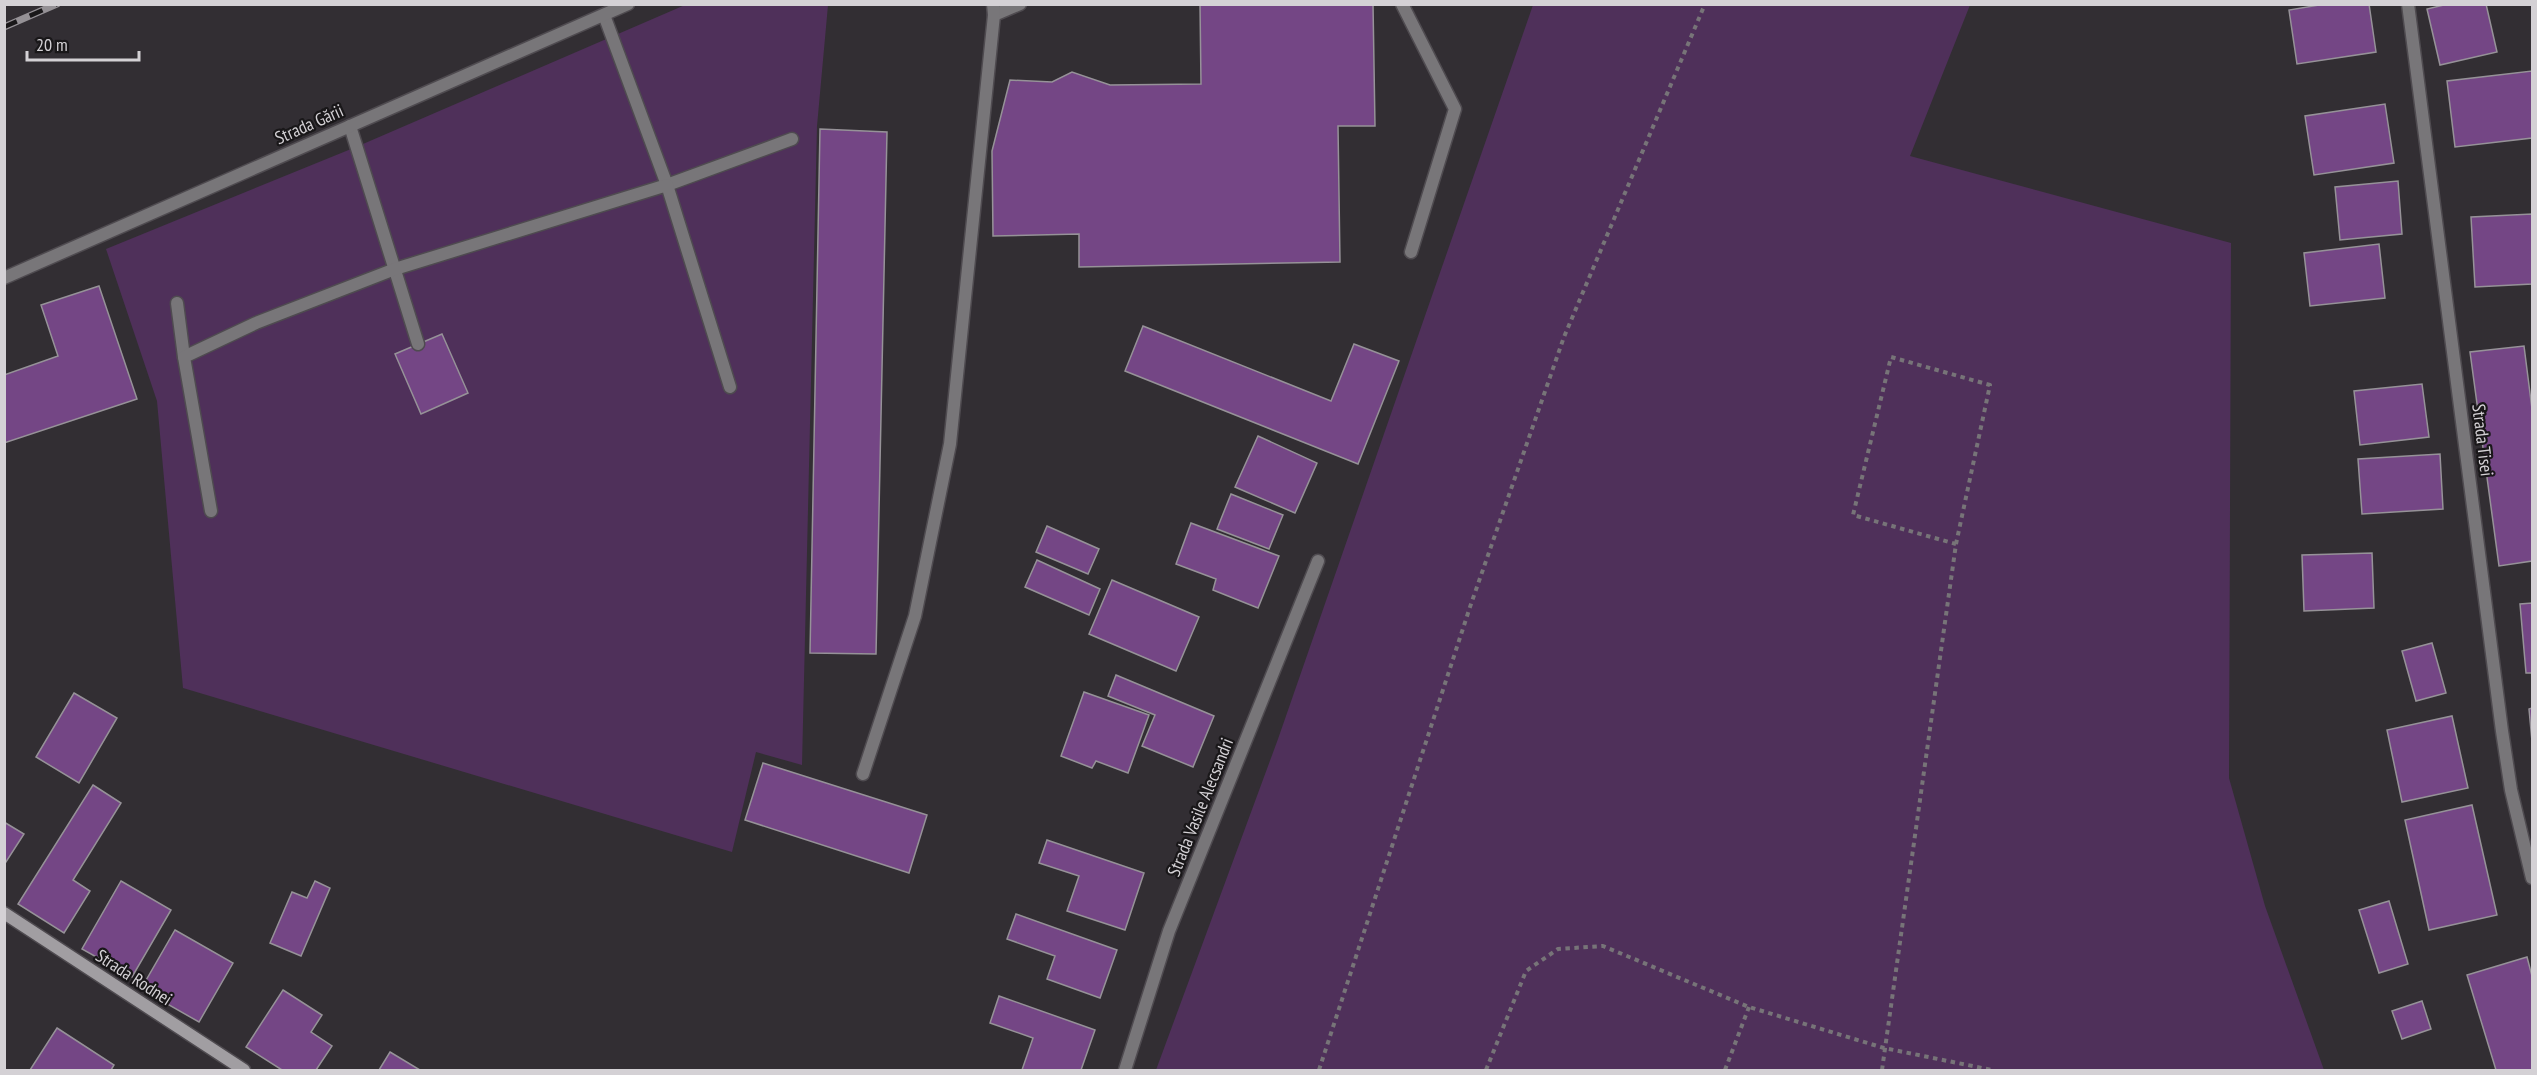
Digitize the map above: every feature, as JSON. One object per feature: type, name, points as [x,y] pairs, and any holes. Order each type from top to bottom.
[{"type":"street","name":"Strada Gării","points":[[4,278],[628,4]]},
{"type":"street","points":[[863,774],[915,616],[950,444],[994,10],[1020,4]]},
{"type":"street","points":[[1402,4],[1455,109],[1411,252]]},
{"type":"street","name":"Strada Tisei","points":[[2408,4],[2502,731],[2511,790],[2532,878]]},
{"type":"street","points":[[604,15],[667,185],[730,387]]},
{"type":"street","points":[[350,126],[418,344]]},
{"type":"street","points":[[184,357],[256,323],[395,269],[667,185],[792,139]]},
{"type":"street","points":[[177,303],[184,357],[211,511]]},
{"type":"street","name":"Strada Vasile Alecsandri","points":[[1125,1071],[1169,932],[1318,561]]},
{"type":"street","name":"Strada Rodnei","points":[[4,913],[244,1071]]},
{"type":"path","points":[[1319,1071],[1470,607],[1564,338],[1705,4]]},
{"type":"path","points":[[1882,1071],[1956,544],[1990,385],[1891,357],[1853,515],[1956,544]]},
{"type":"path","points":[[1486,1071],[1526,971],[1558,949],[1602,946],[1749,1007],[1884,1048],[1992,1071]]},
{"type":"path","points":[[1725,1071],[1749,1007]]},
{"type":"shaded area","points":[[685,5],[828,5],[817,126],[802,765],[756,752],[732,852],[183,688],[157,401],[106,249],[356,147]]},
{"type":"shaded area","points":[[1533,5],[1970,5],[1910,156],[2231,243],[2229,778],[2265,906],[2324,1070],[1156,1070],[1278,739]]},
{"type":"building","points":[[1200,4],[1373,4],[1375,126],[1338,126],[1340,262],[1079,267],[1079,234],[993,236],[992,151],[1010,80],[1052,82],[1072,72],[1110,85],[1201,84]]},
{"type":"building","points":[[2325,4],[2369,4],[2376,52],[2297,64],[2289,10]]},
{"type":"building","points":[[2448,4],[2486,4],[2497,52],[2440,65],[2427,9]]},
{"type":"building","points":[[2532,71],[2532,138],[2455,147],[2447,81]]},
{"type":"building","points":[[2385,104],[2394,163],[2314,175],[2305,116]]},
{"type":"building","points":[[820,129],[887,132],[876,654],[810,653]]},
{"type":"building","points":[[2398,181],[2402,234],[2340,240],[2335,187]]},
{"type":"building","points":[[2532,214],[2532,284],[2475,287],[2471,217]]},
{"type":"building","points":[[2379,244],[2385,298],[2310,306],[2304,253]]},
{"type":"building","points":[[99,286],[137,399],[4,443],[4,375],[58,356],[41,305]]},
{"type":"building","points":[[1143,326],[1331,401],[1354,344],[1399,361],[1358,464],[1125,371]]},
{"type":"building","points":[[442,334],[468,393],[421,414],[395,354]]},
{"type":"building","points":[[2524,346],[2532,409],[2532,561],[2499,566],[2470,352]]},
{"type":"building","points":[[2422,384],[2429,437],[2360,445],[2354,391]]},
{"type":"building","points":[[1258,436],[1317,463],[1295,513],[1235,487]]},
{"type":"building","points":[[2440,454],[2443,509],[2362,514],[2358,459]]},
{"type":"building","points":[[1231,494],[1283,515],[1269,549],[1217,529]]},
{"type":"building","points":[[1191,523],[1279,556],[1258,608],[1213,590],[1216,579],[1176,564]]},
{"type":"building","points":[[1047,526],[1099,549],[1088,574],[1036,552]]},
{"type":"building","points":[[2372,553],[2374,608],[2304,611],[2302,555]]},
{"type":"building","points":[[1037,560],[1100,589],[1089,615],[1025,587]]},
{"type":"building","points":[[1112,580],[1199,617],[1176,671],[1089,634]]},
{"type":"building","points":[[2532,603],[2532,673],[2526,673],[2520,604]]},
{"type":"building","points":[[2432,643],[2446,693],[2416,701],[2402,651]]},
{"type":"building","points":[[1116,675],[1214,716],[1193,767],[1142,746],[1155,715],[1108,696]]},
{"type":"building","points":[[1084,692],[1149,715],[1128,773],[1096,761],[1092,768],[1061,756]]},
{"type":"building","points":[[74,693],[117,718],[79,783],[36,757]]},
{"type":"building","points":[[2532,708],[2532,741],[2529,709]]},
{"type":"building","points":[[2452,716],[2468,788],[2402,802],[2387,730]]},
{"type":"building","points":[[763,763],[927,815],[909,873],[745,820]]},
{"type":"building","points":[[93,785],[121,803],[73,880],[90,891],[64,933],[18,904]]},
{"type":"building","points":[[2472,805],[2497,915],[2429,930],[2405,820]]},
{"type":"building","points":[[4,822],[24,834],[4,865]]},
{"type":"building","points":[[1047,840],[1144,873],[1125,930],[1067,911],[1079,876],[1039,863]]},
{"type":"building","points":[[121,881],[171,910],[132,977],[82,949]]},
{"type":"building","points":[[315,881],[330,888],[301,956],[270,943],[292,892],[307,898]]},
{"type":"building","points":[[2389,901],[2408,964],[2379,973],[2359,910]]},
{"type":"building","points":[[1016,914],[1117,950],[1100,998],[1047,979],[1055,956],[1007,939]]},
{"type":"building","points":[[175,930],[233,963],[199,1022],[141,989]]},
{"type":"building","points":[[2527,957],[2532,976],[2532,1070],[2496,1070],[2467,975]]},
{"type":"building","points":[[283,990],[322,1015],[311,1032],[332,1046],[316,1070],[282,1070],[246,1047]]},
{"type":"building","points":[[999,996],[1095,1030],[1081,1070],[1022,1070],[1033,1038],[990,1023]]},
{"type":"building","points":[[2422,1001],[2431,1029],[2402,1039],[2392,1011]]},
{"type":"building","points":[[57,1028],[114,1065],[111,1070],[30,1070]]},
{"type":"building","points":[[390,1052],[420,1070],[379,1070]]},
{"type":"railway","points":[[4,27],[57,4]]}]
